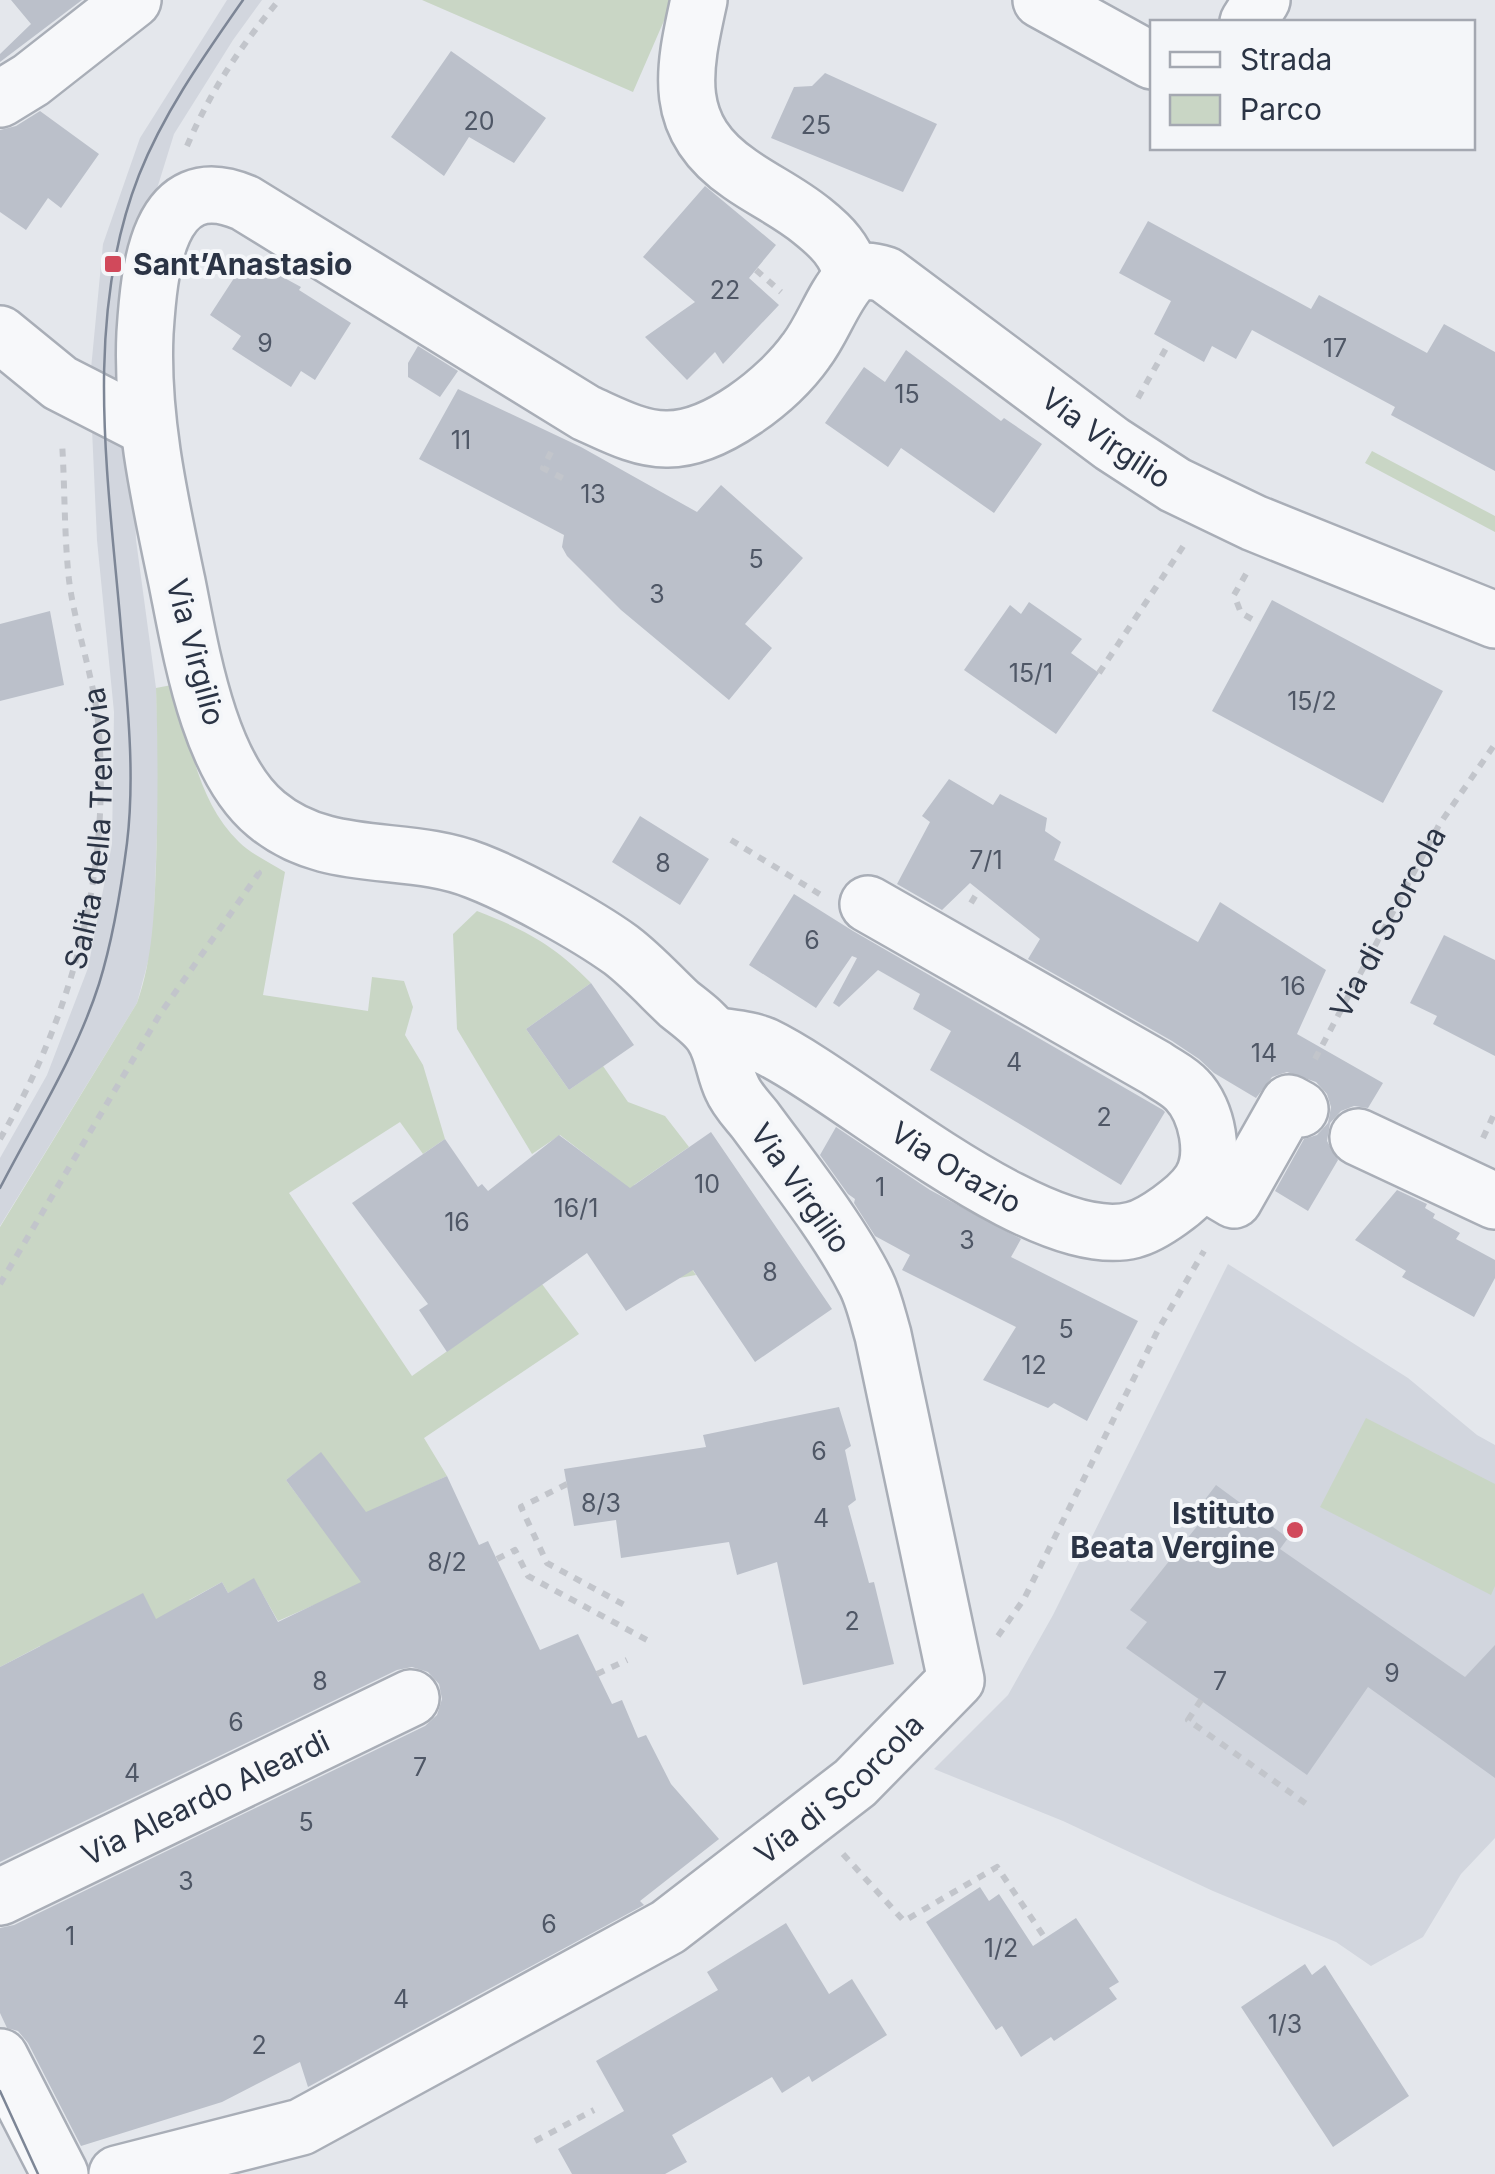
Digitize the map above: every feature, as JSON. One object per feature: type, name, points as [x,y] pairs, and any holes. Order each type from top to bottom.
[{"type":"street","points":[[0,100],[133,0]]},
{"type":"street","points":[[180,204],[202,193],[227,195],[245,203],[586,413],[627,432],[667,440],[698,433],[741,413],[783,378],[807,351],[852,276],[847,256],[826,233],[789,202],[739,174],[703,143],[685,88],[699,0]]},
{"type":"street","points":[[1041,0],[1150,60]]},
{"type":"street","name":"Via Virgilio","points":[[180,204],[162,234],[148,282],[148,428],[194,663],[209,718],[250,800],[270,818],[317,843],[474,870],[524,895],[621,950],[713,1035],[733,1091],[805,1188],[866,1284],[883,1335],[956,1680]]},
{"type":"street","name":"Via Virgilio","points":[[852,276],[868,270],[886,275],[1118,449],[1175,484],[1254,523],[1495,620]]},
{"type":"street","points":[[0,334],[60,382],[148,428]]},
{"type":"street","points":[[868,904],[1106,1038],[1188,1090],[1204,1116],[1218,1190]]},
{"type":"street","name":"Via Orazio","points":[[713,1035],[762,1044],[974,1180],[1041,1216],[1090,1232],[1134,1230],[1218,1190]]},
{"type":"street","points":[[1218,1190],[1295,1106]]},
{"type":"street","points":[[1358,1137],[1495,1201]]},
{"type":"street","name":"Via di Scorcola","points":[[117,2174],[301,2127],[668,1928],[856,1783],[956,1680]]},
{"type":"street","name":"Via Aleardo Aleardi","points":[[0,1897],[412,1698]]},
{"type":"street","points":[[0,2056],[60,2174]]},
{"type":"path","points":[[180,204],[174,177],[208,97],[247,38],[279,0]]},
{"type":"path","points":[[756,270],[782,293]]},
{"type":"path","points":[[1137,400],[1169,342]]},
{"type":"path","name":"Salita della Trenovia","points":[[0,1139],[30,1088],[67,996],[93,894],[99,806],[98,721],[69,580],[60,382]]},
{"type":"path","points":[[1099,673],[1212,502]]},
{"type":"path","name":"Via di Scorcola","points":[[1295,1106],[1440,825],[1495,744]]},
{"type":"path","points":[[732,840],[860,918],[868,904]]},
{"type":"path","points":[[0,1284],[160,1014],[259,873]]},
{"type":"path","points":[[956,1680],[986,1654],[1024,1599],[1158,1330],[1218,1190]]},
{"type":"path","points":[[567,1484],[521,1507],[547,1563],[630,1608]]},
{"type":"path","points":[[497,1559],[515,1550],[528,1576],[647,1640]]},
{"type":"path","points":[[598,1674],[626,1660]]},
{"type":"path","points":[[1200,1700],[1188,1720],[1312,1808]]},
{"type":"path","points":[[810,1817],[904,1921],[997,1867],[1045,1938]]},
{"type":"path","points":[[535,2140],[594,2110]]},
{"type":"shaded area","points":[[227,0],[262,0],[174,134],[151,208],[131,398],[91,369],[103,244],[140,138]]},
{"type":"shaded area","points":[[92,429],[133,453],[136,540],[156,688],[159,779],[153,943],[137,1003],[0,1226],[0,1158],[47,1075],[88,968],[112,844],[114,712],[97,540]]},
{"type":"shaded area","name":"Istituto Beata Vergine","points":[[1228,1264],[1408,1378],[1477,1435],[1495,1445],[1495,1838],[1461,1874],[1423,1937],[1371,1966],[1336,1942],[1213,1891],[1063,1821],[934,1769],[1008,1695],[1053,1615]]},
{"type":"green space","points":[[422,0],[673,0],[633,92]]},
{"type":"green space","points":[[1372,451],[1495,516],[1495,532],[1365,463]]},
{"type":"green space","points":[[177,684],[196,768],[225,826],[244,846],[285,872],[263,995],[368,1011],[372,977],[404,981],[413,1007],[405,1035],[423,1065],[445,1139],[423,1154],[400,1122],[289,1193],[412,1376],[542,1284],[579,1334],[424,1438],[447,1476],[384,1505],[394,1635],[346,1662],[314,1605],[278,1621],[254,1579],[228,1593],[222,1582],[189,1600],[214,1644],[72,1707],[40,1646],[0,1667],[0,1227],[137,1003],[142,986],[152,935],[155,884],[156,688]],"holes":[[[321,1453],[318,1523],[286,1480]]]},
{"type":"green space","points":[[477,911],[538,940],[591,983],[526,1029],[569,1090],[603,1066],[628,1102],[665,1116],[689,1147],[634,1185],[696,1275],[679,1278],[607,1171],[560,1135],[532,1154],[457,1029],[453,934]]},
{"type":"green space","points":[[1366,1418],[1495,1484],[1495,1586],[1491,1595],[1320,1507]]},
{"type":"building","points":[[11,0],[82,0],[0,62],[0,54],[31,24]]},
{"type":"building","points":[[451,51],[546,118],[514,163],[469,137],[444,176],[391,137]]},
{"type":"building","points":[[825,73],[937,124],[903,192],[771,138],[794,87],[812,86]]},
{"type":"building","points":[[40,111],[99,154],[61,208],[48,198],[26,230],[0,212],[0,130],[16,126]]},
{"type":"building","points":[[705,186],[776,245],[749,278],[779,305],[723,364],[715,352],[687,380],[645,337],[695,302],[643,257]]},
{"type":"building","points":[[1148,221],[1311,309],[1319,295],[1427,353],[1444,324],[1495,352],[1495,471],[1391,415],[1395,407],[1252,330],[1236,359],[1212,346],[1204,362],[1154,334],[1171,301],[1119,273]]},
{"type":"building","points":[[253,261],[301,287],[299,290],[351,323],[315,380],[301,371],[291,387],[232,349],[241,336],[210,315],[238,272],[246,279]]},
{"type":"building","points":[[418,346],[458,371],[440,397],[408,377],[408,363]]},
{"type":"building","points":[[906,350],[1001,421],[1004,418],[1042,444],[994,513],[901,448],[888,467],[825,423],[864,367],[885,382]]},
{"type":"building","points":[[458,389],[581,447],[697,512],[721,485],[803,558],[745,624],[772,648],[729,700],[621,610],[567,556],[562,547],[564,535],[419,459]]},
{"type":"building","points":[[1272,600],[1443,691],[1383,803],[1212,711]]},
{"type":"building","points":[[1029,602],[1082,639],[1071,653],[1099,673],[1056,734],[964,670],[1010,605],[1021,614]]},
{"type":"building","points":[[50,611],[64,685],[0,701],[0,624]]},
{"type":"building","points":[[949,779],[993,805],[1000,794],[1047,818],[1045,831],[1061,842],[1054,860],[1198,942],[1220,902],[1326,970],[1297,1034],[1383,1083],[1368,1108],[1354,1106],[1341,1111],[1330,1123],[1327,1141],[1338,1160],[1308,1211],[1275,1191],[1304,1139],[1317,1135],[1328,1123],[1331,1107],[1327,1094],[1316,1082],[1287,1072],[1272,1077],[1256,1098],[1172,1041],[1028,959],[1040,939],[970,883],[942,910],[897,884],[930,822],[922,816]]},
{"type":"building","points":[[640,816],[709,859],[680,905],[612,862]]},
{"type":"building","points":[[794,894],[1163,1110],[1121,1185],[930,1070],[951,1031],[913,1009],[920,994],[878,970],[839,1007],[833,1003],[857,958],[852,956],[816,1008],[749,965]]},
{"type":"building","points":[[1444,935],[1495,960],[1495,1056],[1433,1024],[1437,1016],[1410,1003]]},
{"type":"building","points":[[591,983],[634,1045],[569,1090],[526,1029]]},
{"type":"building","points":[[836,1127],[930,1190],[1021,1239],[1011,1257],[1138,1321],[1087,1421],[1054,1403],[1048,1408],[983,1380],[1016,1327],[902,1270],[910,1255],[875,1236],[855,1199],[820,1155]]},
{"type":"building","points":[[711,1132],[832,1309],[755,1362],[693,1270],[626,1311],[587,1253],[447,1352],[419,1310],[428,1304],[352,1203],[445,1139],[478,1187],[482,1184],[488,1191],[559,1135],[630,1188]]},
{"type":"building","points":[[1397,1190],[1427,1204],[1425,1208],[1435,1214],[1433,1218],[1460,1233],[1456,1239],[1495,1260],[1495,1278],[1474,1317],[1402,1277],[1406,1271],[1355,1240]]},
{"type":"building","points":[[839,1407],[851,1446],[845,1450],[856,1500],[848,1506],[869,1583],[874,1582],[894,1664],[803,1685],[777,1562],[737,1575],[729,1542],[621,1558],[616,1520],[574,1526],[564,1469],[706,1447],[703,1435]]},
{"type":"building","points":[[321,1452],[366,1512],[447,1476],[479,1545],[488,1541],[540,1650],[578,1634],[612,1704],[622,1700],[638,1738],[646,1735],[671,1784],[719,1839],[640,1901],[644,1905],[308,2087],[300,2062],[222,2102],[81,2146],[28,2043],[18,2031],[7,2028],[0,2013],[0,1928],[14,1925],[425,1726],[437,1715],[442,1699],[439,1684],[428,1672],[412,1667],[397,1670],[0,1862],[0,1667],[143,1593],[156,1619],[222,1582],[228,1593],[254,1578],[278,1622],[361,1582],[286,1480]]},
{"type":"building","points":[[1216,1485],[1288,1538],[1280,1549],[1465,1677],[1495,1645],[1495,1778],[1368,1687],[1307,1775],[1126,1648],[1147,1622],[1130,1610],[1202,1520],[1194,1514]]},
{"type":"building","points":[[980,1887],[989,1901],[999,1894],[1033,1946],[1076,1918],[1119,1982],[1109,1988],[1117,1999],[1054,2041],[1051,2037],[1021,2057],[1002,2026],[996,2030],[926,1922]]},
{"type":"building","points":[[786,1923],[829,1994],[852,1979],[887,2035],[812,2082],[809,2076],[782,2093],[772,2077],[672,2135],[687,2162],[665,2174],[572,2174],[558,2149],[624,2111],[596,2061],[718,1990],[707,1972]]},
{"type":"building","points":[[1305,1964],[1312,1975],[1325,1965],[1409,2096],[1333,2147],[1241,2007]]},
{"type":"tram line","points":[[0,1188],[67,1063],[90,1011],[112,932],[127,843],[131,787],[129,730],[104,394],[105,338],[122,228],[139,175],[160,129],[243,0]]},
{"type":"tram line","points":[[0,2091],[38,2174]]},
{"type":"place","name":"Sant’Anastasio","points":[[113,264]]},
{"type":"place","name":"Istituto Beata Vergine","points":[[1295,1530]]}]
